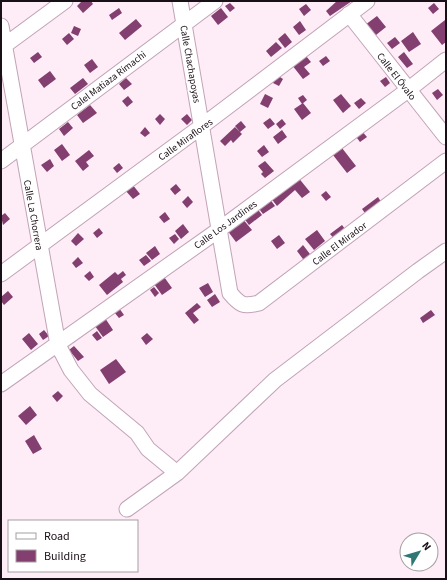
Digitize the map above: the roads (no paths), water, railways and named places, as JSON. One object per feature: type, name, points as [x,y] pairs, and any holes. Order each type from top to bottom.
[{"type":"street","points":[[2,46],[65,1]]},
{"type":"street","name":"Calle Chachapoyas","points":[[180,1],[230,293]]},
{"type":"street","name":"Calel Matiaza Rimachi","points":[[1,160],[215,1]]},
{"type":"street","name":"Calle Miraflores","points":[[1,274],[202,126],[367,1]]},
{"type":"street","name":"Calle El Óvalo","points":[[348,14],[446,137]]},
{"type":"street","name":"Calle La Chorrera","points":[[1,26],[2,46],[58,345],[71,370],[90,394],[137,433],[148,449],[177,473]]},
{"type":"street","name":"Calle Los Jardines","points":[[1,384],[220,229],[408,90],[446,60]]},
{"type":"street","name":"Calle El Mirador","points":[[230,293],[239,304],[250,306],[259,303],[446,161]]},
{"type":"street","points":[[127,509],[177,473],[275,380],[446,251]]}]
